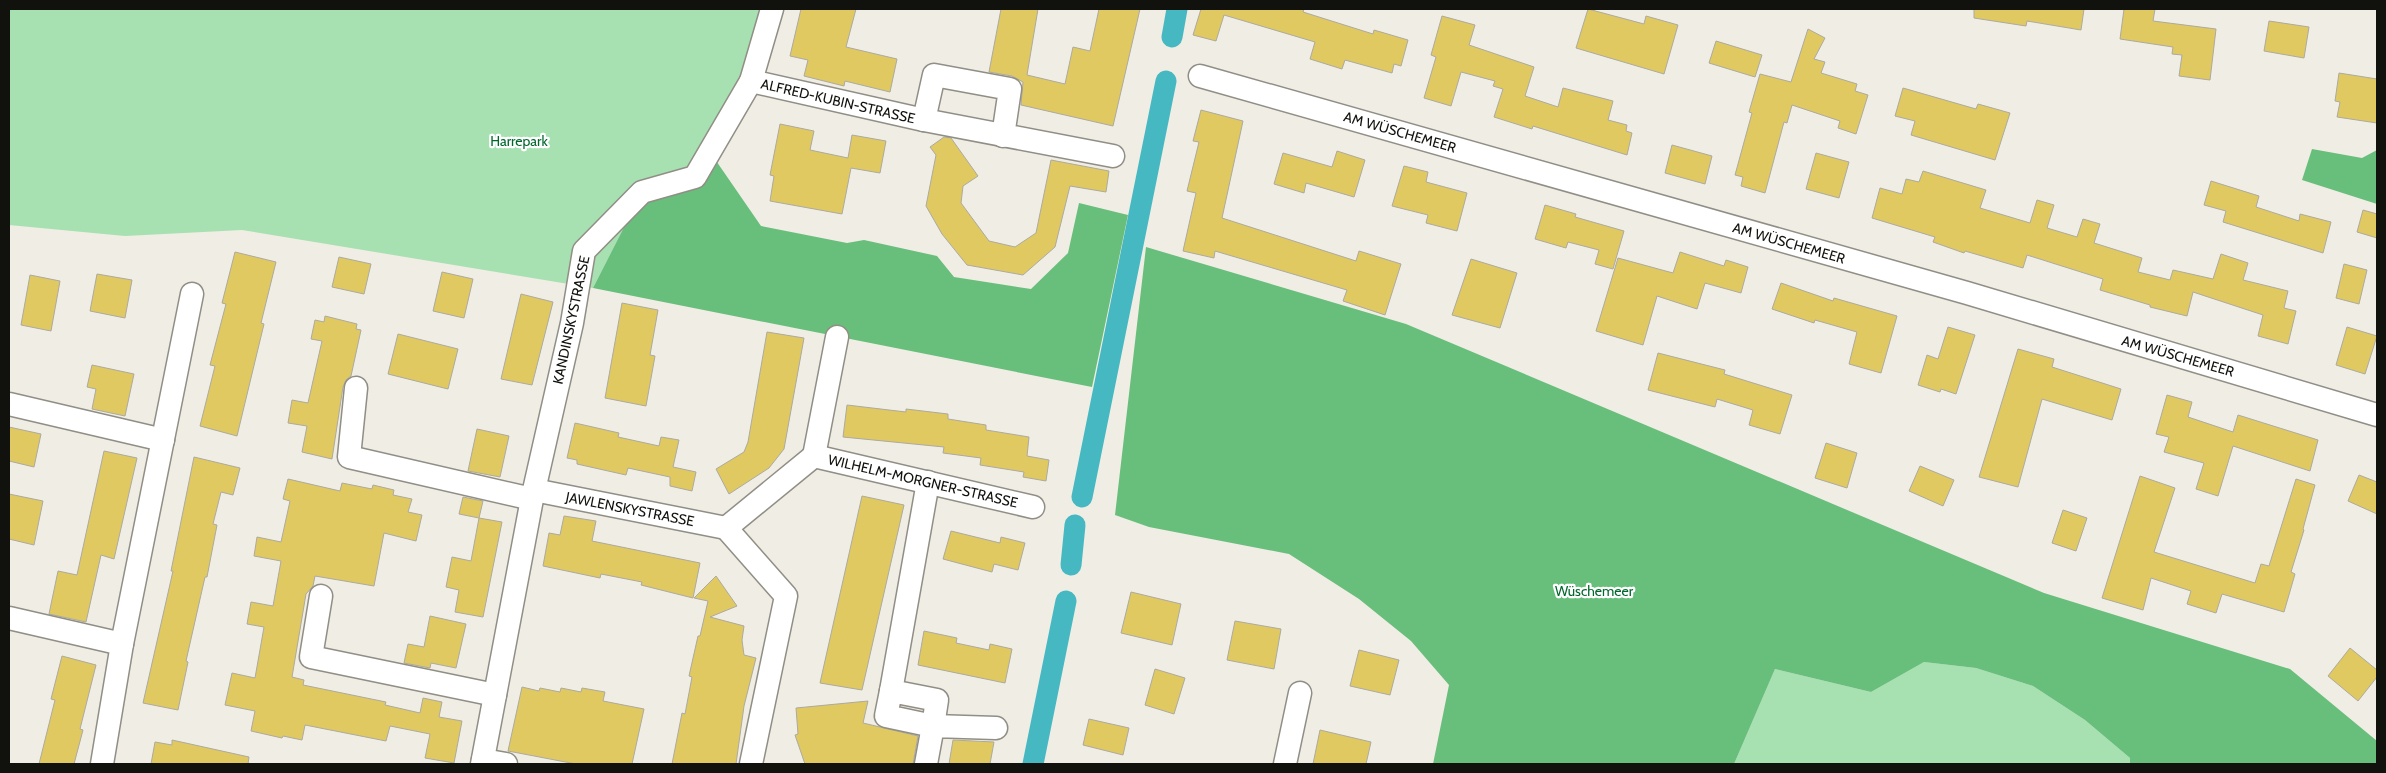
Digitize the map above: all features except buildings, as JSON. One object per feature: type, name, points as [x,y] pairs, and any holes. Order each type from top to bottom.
[{"type":"street","name":"KANDINSKYSTRASSE","points":[[482,762],[533,494],[572,323],[584,251],[642,192],[695,177],[751,81],[772,9]]},
{"type":"street","name":"ALFRED-KUBIN-STRASSE","points":[[924,120],[934,75],[1010,89],[1003,136]]},
{"type":"street","name":"AM WÜSCHEMEER","points":[[1200,76],[1994,301],[2377,415]]},
{"type":"street","name":"ALFRED-KUBIN-STRASSE","points":[[751,81],[924,120],[1113,156]]},
{"type":"street","points":[[102,764],[122,644],[192,294]]},
{"type":"street","name":"WILHELM-MORGNER-STRASSE","points":[[726,528],[814,456],[837,337]]},
{"type":"street","points":[[356,388],[349,457],[533,494]]},
{"type":"street","points":[[9,404],[163,440]]},
{"type":"street","name":"WILHELM-MORGNER-STRASSE","points":[[814,456],[1033,507]]},
{"type":"street","points":[[926,764],[937,700],[891,692],[928,482]]},
{"type":"street","name":"JAWLENSKYSTRASSE","points":[[533,494],[726,528]]},
{"type":"street","points":[[726,528],[786,596],[751,764]]},
{"type":"street","points":[[322,596],[311,657],[495,695]]},
{"type":"street","points":[[9,618],[122,644]]},
{"type":"street","points":[[1285,764],[1300,693]]},
{"type":"street","points":[[933,726],[996,728]]},
{"type":"street","points":[[482,762],[506,764]]},
{"type":"green space","name":"Harrepark","points":[[9,9],[772,9],[695,177],[642,192],[593,288],[242,230],[125,236],[9,225]]},
{"type":"green space","points":[[2312,149],[2362,158],[2377,150],[2377,204],[2302,180]]},
{"type":"green space","points":[[710,152],[761,226],[847,243],[864,240],[937,256],[954,277],[1031,289],[1068,253],[1079,203],[1128,215],[1092,387],[593,288],[642,192],[695,177]]},
{"type":"green space","name":"Wüschemeer","points":[[1146,247],[1406,324],[2044,593],[2290,669],[2377,741],[2377,764],[2130,764],[2130,758],[2085,720],[2033,686],[1976,668],[1924,662],[1871,692],[1775,669],[1734,764],[1433,764],[1449,685],[1411,641],[1359,599],[1289,554],[1149,527],[1115,515]]},
{"type":"green space","points":[[1924,662],[1976,668],[2033,686],[2085,720],[2130,758],[2130,764],[1734,764],[1775,669],[1871,692]]},
{"type":"waterway","points":[[1172,37],[1177,9]]},
{"type":"waterway","points":[[1082,497],[1166,81]]},
{"type":"waterway","points":[[1071,565],[1075,525]]},
{"type":"waterway","points":[[1033,764],[1066,601]]}]
